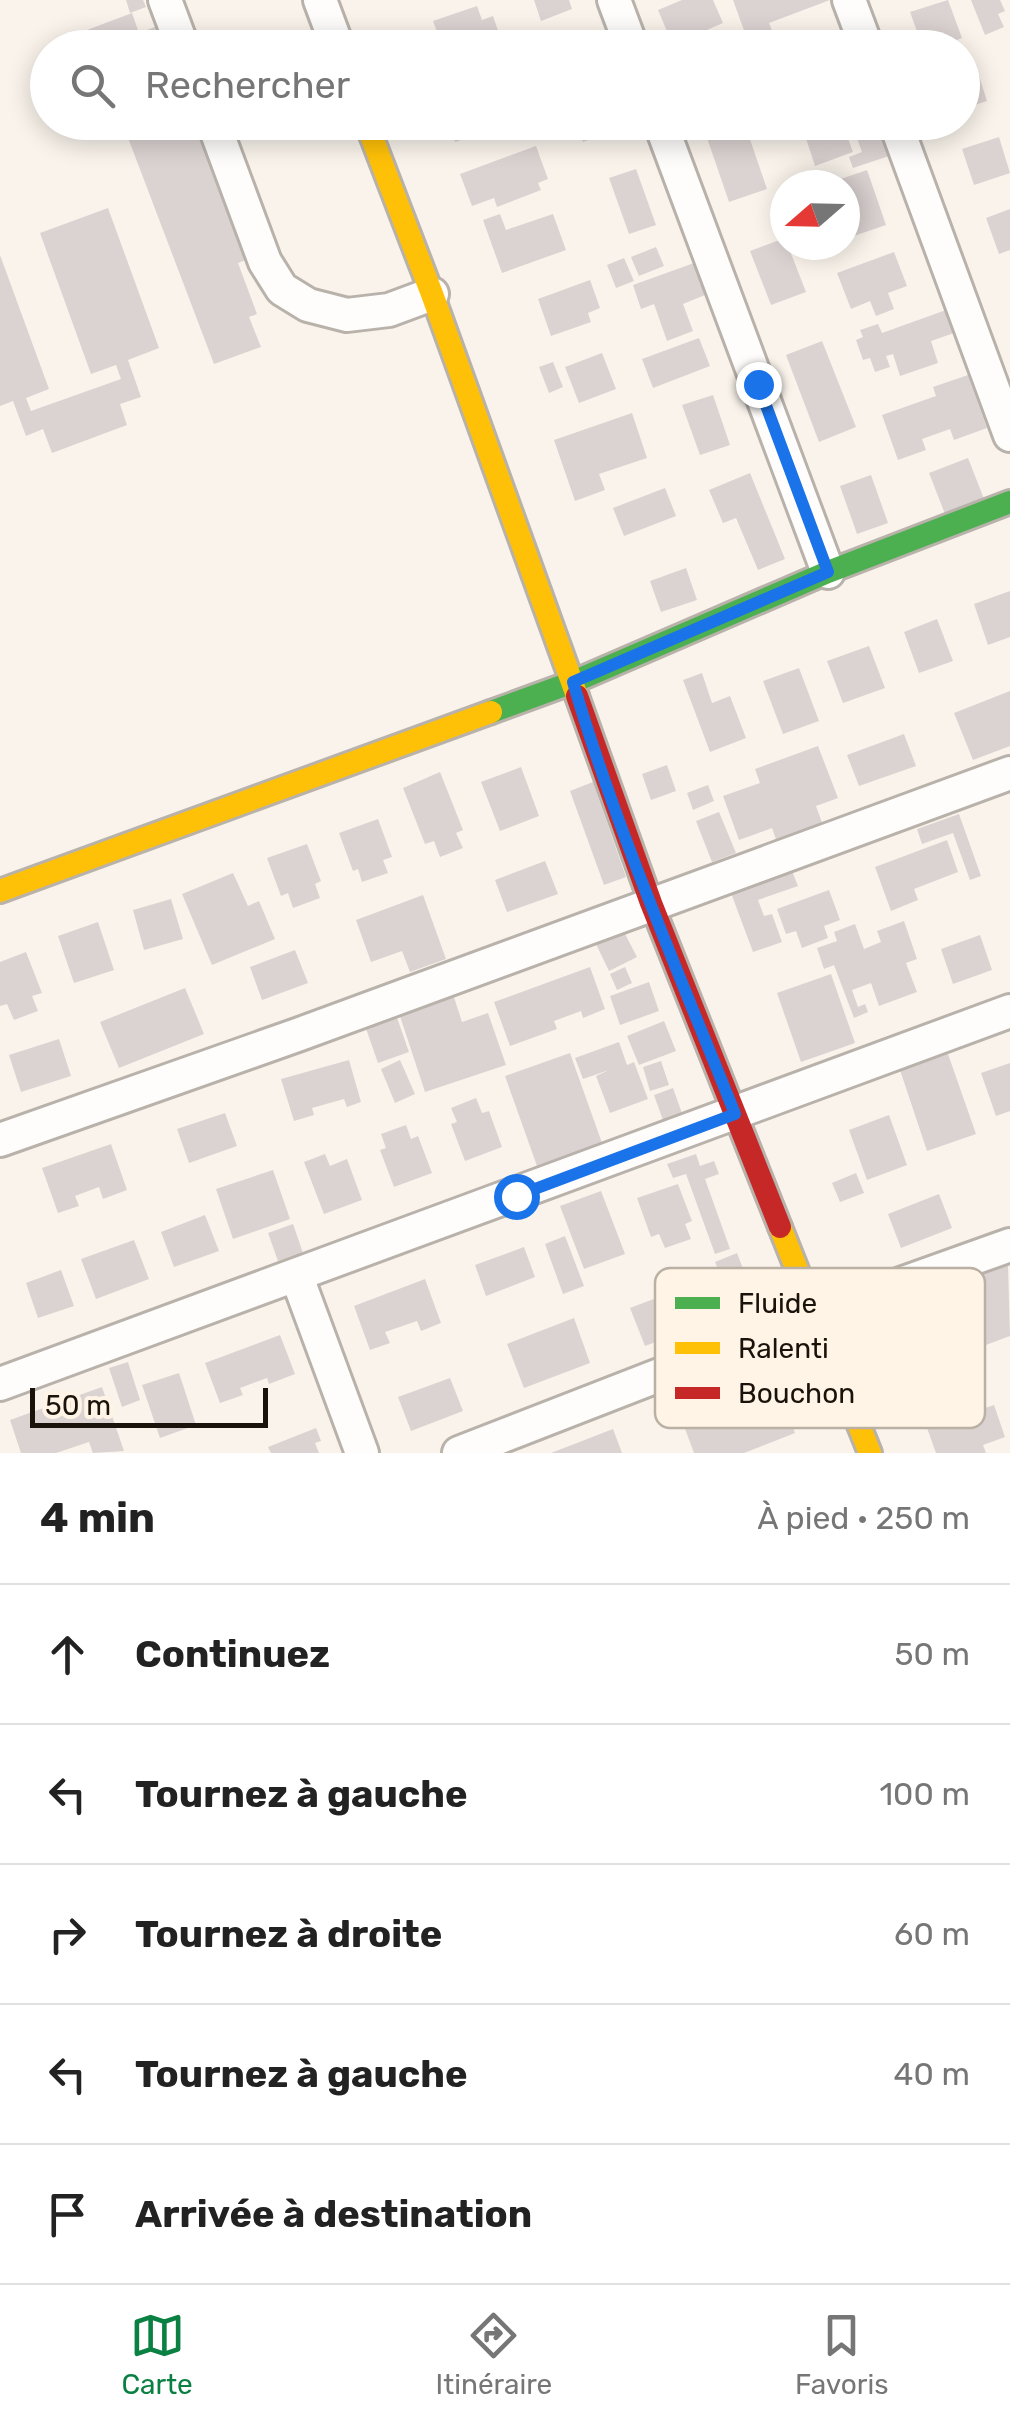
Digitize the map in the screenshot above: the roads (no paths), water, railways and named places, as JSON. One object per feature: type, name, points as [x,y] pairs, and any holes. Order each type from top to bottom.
[{"type":"street","points":[[165,0],[177,30]]},
{"type":"street","points":[[320,0],[331,30]]},
{"type":"street","points":[[614,0],[625,30]]},
{"type":"street","points":[[849,0],[860,30]]},
{"type":"street","points":[[220,140],[265,262],[282,289],[308,305],[347,315],[389,310],[432,294]]},
{"type":"street","points":[[373,140],[651,903],[796,1268]]},
{"type":"street","points":[[667,140],[828,572]]},
{"type":"street","points":[[901,140],[1010,435]]},
{"type":"street","points":[[0,892],[573,682],[828,572],[1010,502]]},
{"type":"street","points":[[0,1140],[1010,773]]},
{"type":"street","points":[[0,1384],[1010,1011]]},
{"type":"street","points":[[946,1268],[1010,1245]]},
{"type":"street","points":[[297,1277],[362,1453]]},
{"type":"street","points":[[458,1453],[655,1377]]},
{"type":"street","points":[[860,1428],[870,1453]]}]
